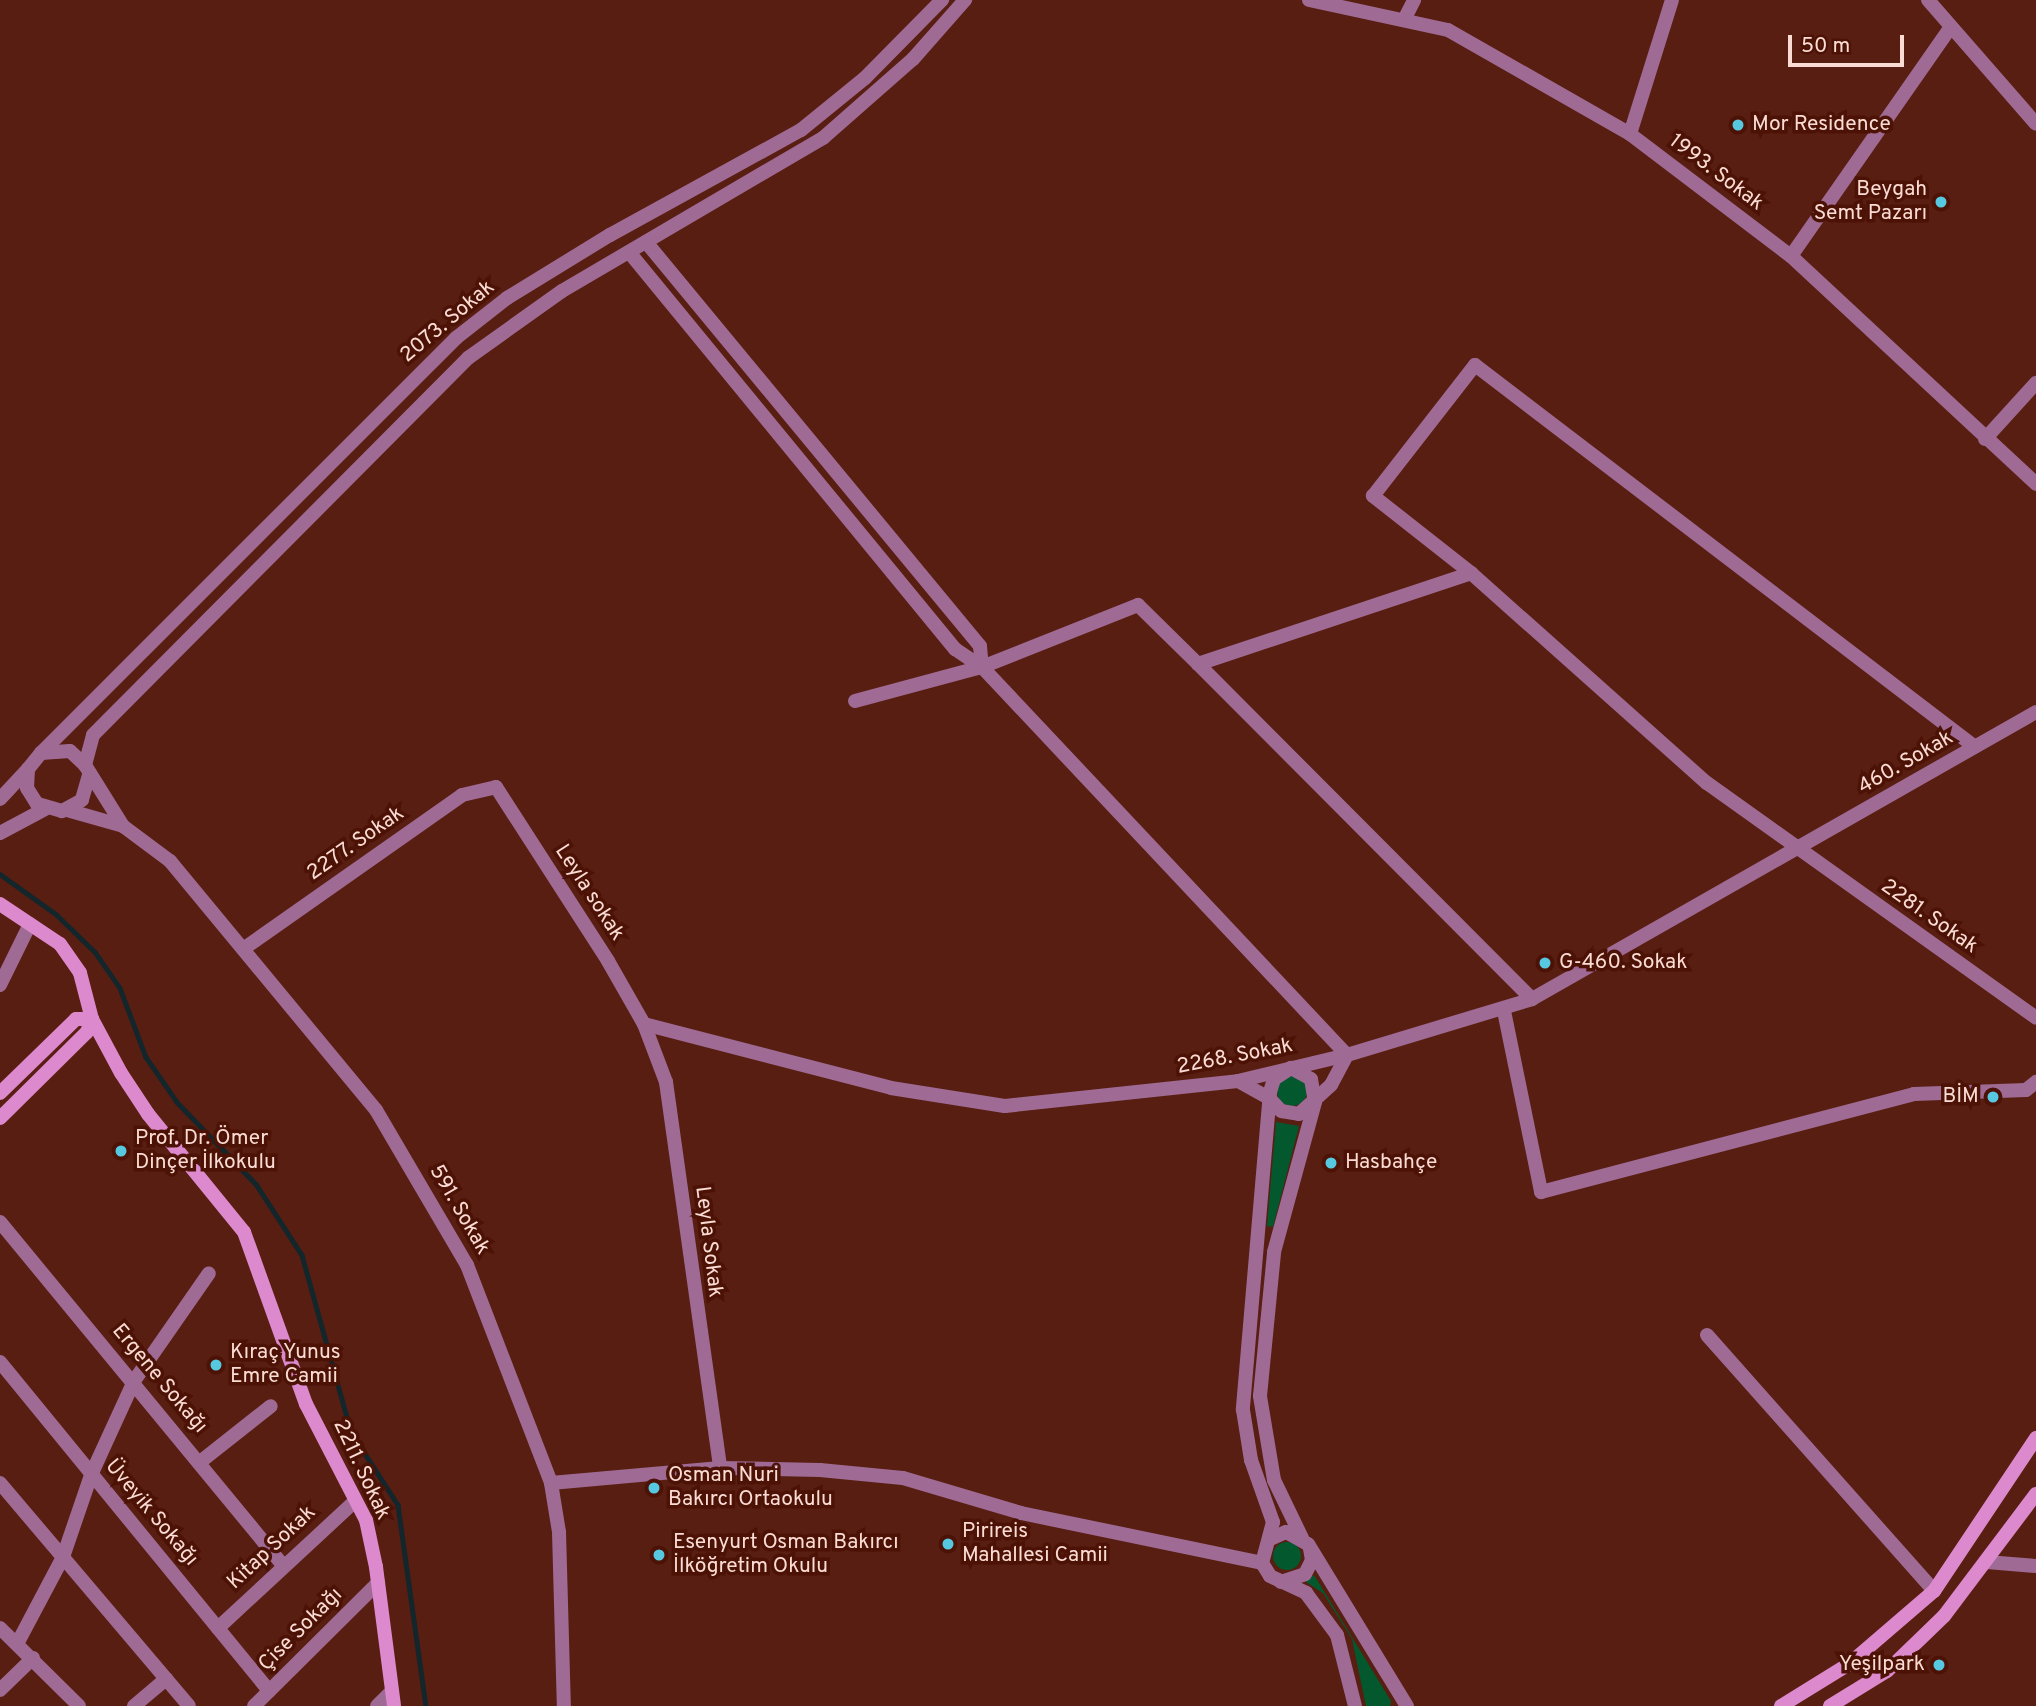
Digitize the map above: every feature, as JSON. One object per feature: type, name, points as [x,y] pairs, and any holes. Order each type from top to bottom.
[{"type":"street","name":"2073. Sokak","points":[[41,753],[456,338],[508,298],[610,235],[801,130],[865,78],[942,0]]},
{"type":"street","name":"2073. Sokak","points":[[87,770],[93,735],[429,395],[514,323],[823,138],[913,59],[965,0]]},
{"type":"street","name":"1993. Sokak","points":[[1309,0],[1405,18],[1448,30],[1630,134],[1791,256],[2036,484]]},
{"type":"street","points":[[1405,18],[1414,0]]},
{"type":"street","points":[[1630,134],[1672,0]]},
{"type":"street","points":[[1928,0],[2036,124]]},
{"type":"street","points":[[1791,256],[1951,27]]},
{"type":"street","points":[[646,242],[979,646],[982,667]]},
{"type":"street","points":[[629,252],[955,649],[982,667],[1347,1055],[1340,1071],[1315,1102],[1294,1114],[1282,1111],[1270,1099],[1238,1081]]},
{"type":"street","name":"2281. Sokak","points":[[1975,747],[1475,365],[1373,496],[1471,573],[1707,783],[1797,851],[2036,1018]]},
{"type":"street","points":[[1985,439],[2036,383]]},
{"type":"street","points":[[1198,664],[1471,573]]},
{"type":"street","points":[[855,702],[982,667],[1138,605],[1532,999]]},
{"type":"street","name":"460. Sokak","points":[[1797,851],[2036,712]]},
{"type":"street","points":[[0,799],[41,753],[70,751],[87,770],[123,827]]},
{"type":"street","points":[[28,769],[31,797],[46,809]]},
{"type":"street","points":[[67,810],[82,800],[87,770]]},
{"type":"street","name":"2277. Sokak","points":[[246,947],[462,795],[496,787]]},
{"type":"street","name":"Leyla sokak","points":[[496,787],[644,1024]]},
{"type":"street","points":[[0,834],[46,809],[67,810],[123,827]]},
{"type":"street","name":"591. Sokak","points":[[123,827],[170,861],[246,947],[376,1110],[467,1265],[551,1483],[559,1532],[564,1706]]},
{"type":"street","name":"2268. Sokak","points":[[644,1024],[891,1088],[1005,1106],[1238,1081],[1347,1055],[1504,1011],[1532,999],[1797,851]]},
{"type":"street","name":"2211. Sokak","points":[[0,904],[60,944],[80,973],[92,1019],[148,1114],[244,1232],[306,1404],[366,1520],[378,1583],[393,1699]]},
{"type":"street","points":[[0,985],[30,924]]},
{"type":"street","points":[[1504,1011],[1542,1192],[1914,1094],[2026,1090],[2036,1082]]},
{"type":"street","points":[[0,1093],[76,1019],[92,1019],[87,1032],[0,1118]]},
{"type":"street","name":"Leyla Sokak","points":[[644,1024],[666,1082],[720,1468]]},
{"type":"street","points":[[1262,1563],[1273,1522],[1251,1460],[1243,1410],[1270,1099],[1274,1079],[1291,1068],[1311,1079],[1315,1102],[1274,1252],[1260,1396],[1274,1480],[1305,1541],[1403,1704]]},
{"type":"street","name":"Ergene Sokağı","points":[[0,1222],[134,1381],[282,1564]]},
{"type":"street","points":[[17,1644],[63,1557],[91,1475],[134,1381],[209,1273]]},
{"type":"street","points":[[1707,1335],[1934,1591]]},
{"type":"street","name":"Üveyik Sokağı","points":[[0,1362],[268,1691]]},
{"type":"street","points":[[200,1462],[271,1406]]},
{"type":"street","points":[[1781,1706],[1849,1664],[1934,1591],[1959,1558],[2036,1438]]},
{"type":"street","points":[[551,1483],[720,1468],[820,1469],[903,1478],[1021,1513],[1262,1563],[1277,1580],[1306,1594],[1337,1635],[1355,1706]]},
{"type":"street","points":[[0,1483],[189,1706]]},
{"type":"street","points":[[1830,1706],[1887,1671],[1944,1616],[2036,1494]]},
{"type":"street","name":"Kitap Sokak","points":[[218,1628],[282,1564],[355,1501]]},
{"type":"street","points":[[1270,1539],[1286,1532],[1305,1541],[1312,1560],[1305,1574],[1292,1582],[1277,1580]]},
{"type":"street","points":[[1959,1558],[2036,1566]]},
{"type":"street","name":"Çise Sokağı","points":[[254,1706],[378,1583]]},
{"type":"street","points":[[0,1628],[79,1706]]},
{"type":"street","points":[[0,1690],[33,1658]]},
{"type":"street","points":[[134,1706],[166,1679]]},
{"type":"street","points":[[377,1706],[393,1699]]},
{"type":"green space","points":[[1292,1076],[1303,1080],[1307,1091],[1303,1102],[1292,1106],[1281,1102],[1277,1091],[1281,1080]]},
{"type":"green space","points":[[1276,1122],[1299,1126],[1273,1227],[1267,1226]]},
{"type":"green space","points":[[1287,1542],[1297,1546],[1301,1556],[1297,1566],[1287,1570],[1277,1566],[1273,1556],[1277,1546]]},
{"type":"green space","points":[[1314,1575],[1391,1701],[1390,1706],[1366,1706],[1352,1639],[1323,1593],[1306,1582]]},
{"type":"waterway","points":[[0,874],[57,915],[95,952],[120,988],[146,1057],[177,1102],[256,1184],[302,1255],[351,1432],[398,1505],[426,1706]]},
{"type":"place","name":"Mor Residence","points":[[1738,125]]},
{"type":"place","name":"Beygah Semt Pazarı","points":[[1941,202]]},
{"type":"place","name":"G-460. Sokak","points":[[1545,963]]},
{"type":"place","name":"BİM","points":[[1993,1097]]},
{"type":"place","name":"Prof. Dr. Ömer Dinçer İlkokulu","points":[[121,1151]]},
{"type":"place","name":"Hasbahçe","points":[[1331,1163]]},
{"type":"place","name":"Kıraç Yunus Emre Camii","points":[[216,1365]]},
{"type":"place","name":"Osman Nuri Bakırcı Ortaokulu","points":[[654,1488]]},
{"type":"place","name":"Pirireis Mahallesi Camii","points":[[948,1544]]},
{"type":"place","name":"Esenyurt Osman Bakırcı İlköğretim Okulu","points":[[659,1555]]},
{"type":"place","name":"Yeşilpark","points":[[1939,1665]]}]
